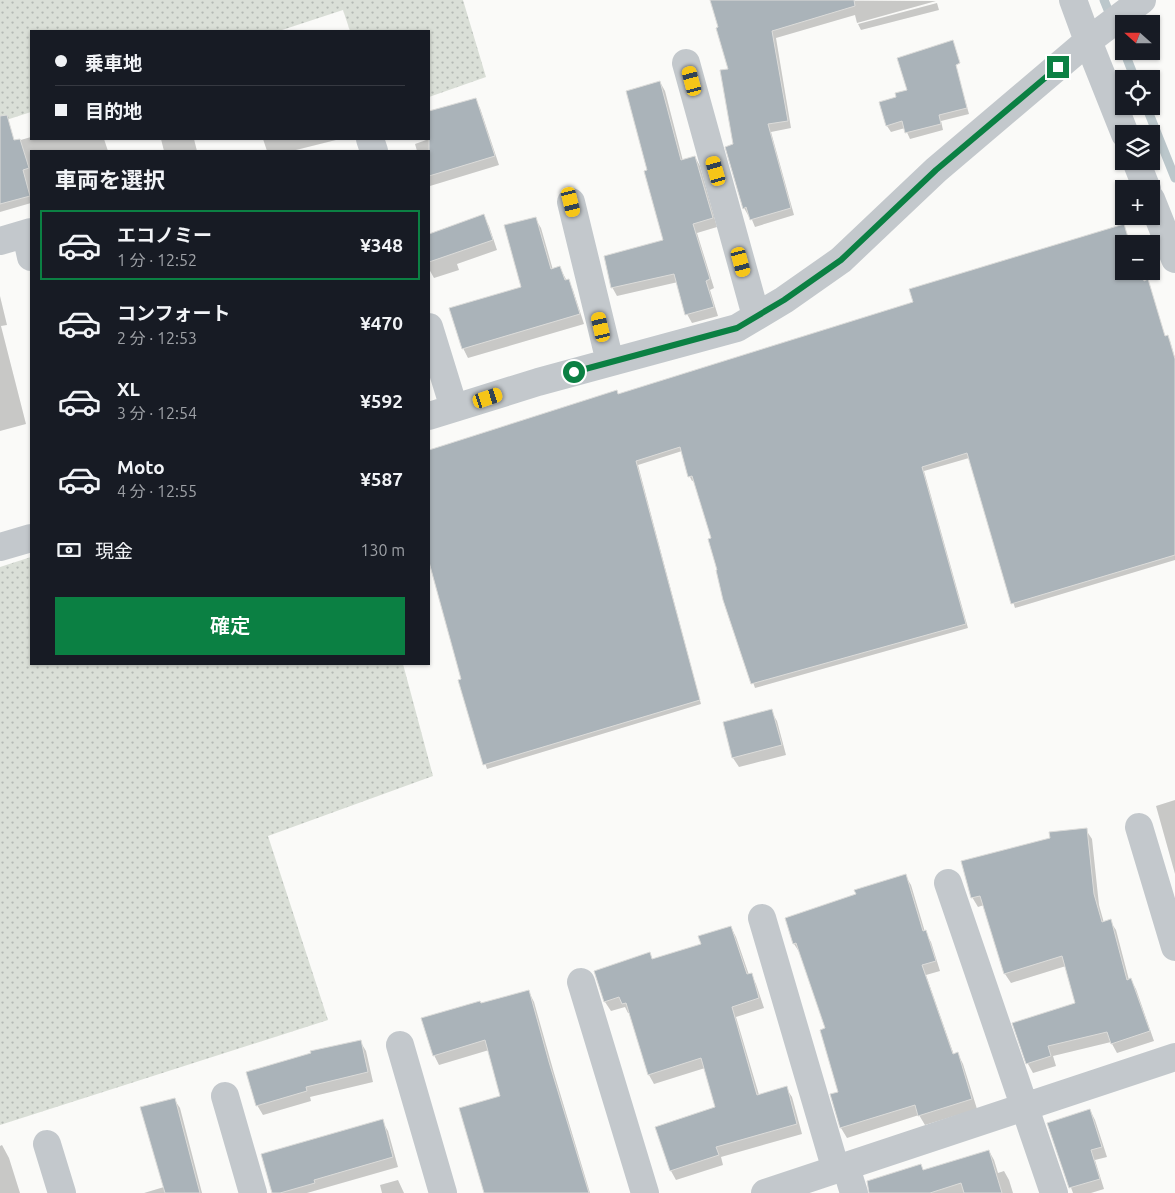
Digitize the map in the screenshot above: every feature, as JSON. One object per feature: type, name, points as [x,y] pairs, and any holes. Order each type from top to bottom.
[{"type":"street","points":[[1074,0],[1121,125]]},
{"type":"street","points":[[430,334],[441,412],[538,382],[737,328],[784,300],[841,260],[936,170],[1088,41],[1134,6]]},
{"type":"street","points":[[686,63],[756,316]]},
{"type":"street","points":[[571,202],[610,362]]},
{"type":"street","points":[[1160,222],[1175,259]]},
{"type":"street","points":[[0,547],[30,538]]},
{"type":"street","points":[[1139,827],[1175,948]]},
{"type":"street","points":[[948,883],[1054,1193]]},
{"type":"street","points":[[762,918],[841,1168],[854,1193]]},
{"type":"street","points":[[580,982],[645,1193]]},
{"type":"street","points":[[400,1045],[443,1193]]},
{"type":"street","points":[[765,1193],[1175,1057]]},
{"type":"street","points":[[225,1096],[253,1193]]},
{"type":"street","points":[[47,1144],[62,1193]]},
{"type":"shaded area","points":[[0,0],[463,0],[486,77],[430,97],[430,30],[350,30],[343,10],[282,30],[30,30],[30,112],[0,122]]},
{"type":"shaded area","points":[[30,557],[30,665],[403,665],[433,776],[268,836],[328,1020],[0,1125],[0,567]]},
{"type":"building","points":[[710,0],[854,0],[855,6],[772,31],[788,121],[768,124],[791,208],[750,220],[746,207],[743,209],[725,147],[733,144],[720,70],[728,69]]},
{"type":"building","points":[[953,40],[960,63],[956,65],[967,108],[939,115],[941,124],[905,133],[902,121],[886,126],[879,102],[896,97],[895,93],[907,90],[897,58]]},
{"type":"building","points":[[660,81],[681,160],[695,156],[713,218],[693,224],[710,279],[706,281],[714,307],[685,315],[674,274],[611,288],[604,256],[663,240],[644,171],[647,170],[626,91]]},
{"type":"building","points":[[476,98],[495,156],[430,176],[430,111]]},
{"type":"building","points":[[7,115],[14,140],[20,139],[29,168],[23,170],[30,196],[0,204],[0,116]]},
{"type":"building","points":[[484,214],[493,240],[430,262],[430,234]]},
{"type":"building","points":[[536,217],[551,269],[560,266],[565,280],[569,279],[580,314],[462,349],[449,308],[521,287],[504,225]]},
{"type":"building","points":[[1124,225],[1127,235],[1115,235],[1115,280],[1148,280],[1165,336],[1168,335],[1175,359],[1175,555],[1011,604],[967,453],[922,467],[966,624],[751,684],[723,600],[708,539],[711,538],[692,476],[688,477],[680,447],[636,461],[700,700],[483,765],[458,680],[461,679],[430,566],[430,450],[617,390],[618,394],[913,302],[909,289]]},
{"type":"building","points":[[772,709],[782,745],[732,758],[723,722]]},
{"type":"building","points":[[1087,828],[1094,894],[1102,922],[1111,919],[1127,980],[1131,978],[1150,1031],[1111,1044],[1107,1032],[1048,1046],[1051,1056],[1026,1064],[1012,1023],[1075,1003],[1062,956],[1004,974],[980,896],[971,898],[961,861],[1050,838],[1049,832]]},
{"type":"building","points":[[906,874],[923,931],[926,930],[936,961],[922,965],[953,1054],[958,1052],[972,1099],[918,1116],[915,1105],[840,1128],[830,1094],[838,1092],[820,1030],[825,1028],[796,943],[793,944],[785,918],[856,894],[854,890]]},
{"type":"building","points":[[731,926],[747,974],[752,973],[759,998],[732,1007],[757,1095],[787,1086],[797,1124],[716,1147],[719,1155],[670,1171],[655,1127],[715,1107],[701,1058],[648,1075],[626,1003],[622,1004],[619,997],[604,1002],[594,971],[650,952],[652,959],[701,944],[698,936]]},
{"type":"building","points":[[529,990],[589,1193],[484,1193],[459,1108],[500,1096],[485,1040],[433,1056],[421,1018],[480,1001],[481,1003]]},
{"type":"building","points":[[361,1040],[368,1072],[306,1087],[307,1091],[256,1106],[246,1072],[311,1053],[310,1051]]},
{"type":"building","points":[[175,1098],[200,1193],[165,1193],[140,1107]]},
{"type":"building","points":[[1090,1109],[1102,1147],[1091,1150],[1100,1179],[1069,1188],[1047,1123]]},
{"type":"building","points":[[383,1119],[393,1157],[314,1180],[315,1183],[280,1193],[272,1193],[261,1154]]},
{"type":"building","points":[[989,1150],[1002,1193],[964,1193],[961,1183],[930,1193],[869,1193],[867,1181],[921,1164],[923,1170]]},
{"type":"waterway","points":[[1104,0],[1115,27]]},
{"type":"waterway","points":[[1128,60],[1131,70]]},
{"type":"waterway","points":[[1150,115],[1175,178]]},
{"type":"route","points":[[574,372],[737,328],[784,300],[841,260],[936,170],[1058,67]]}]
